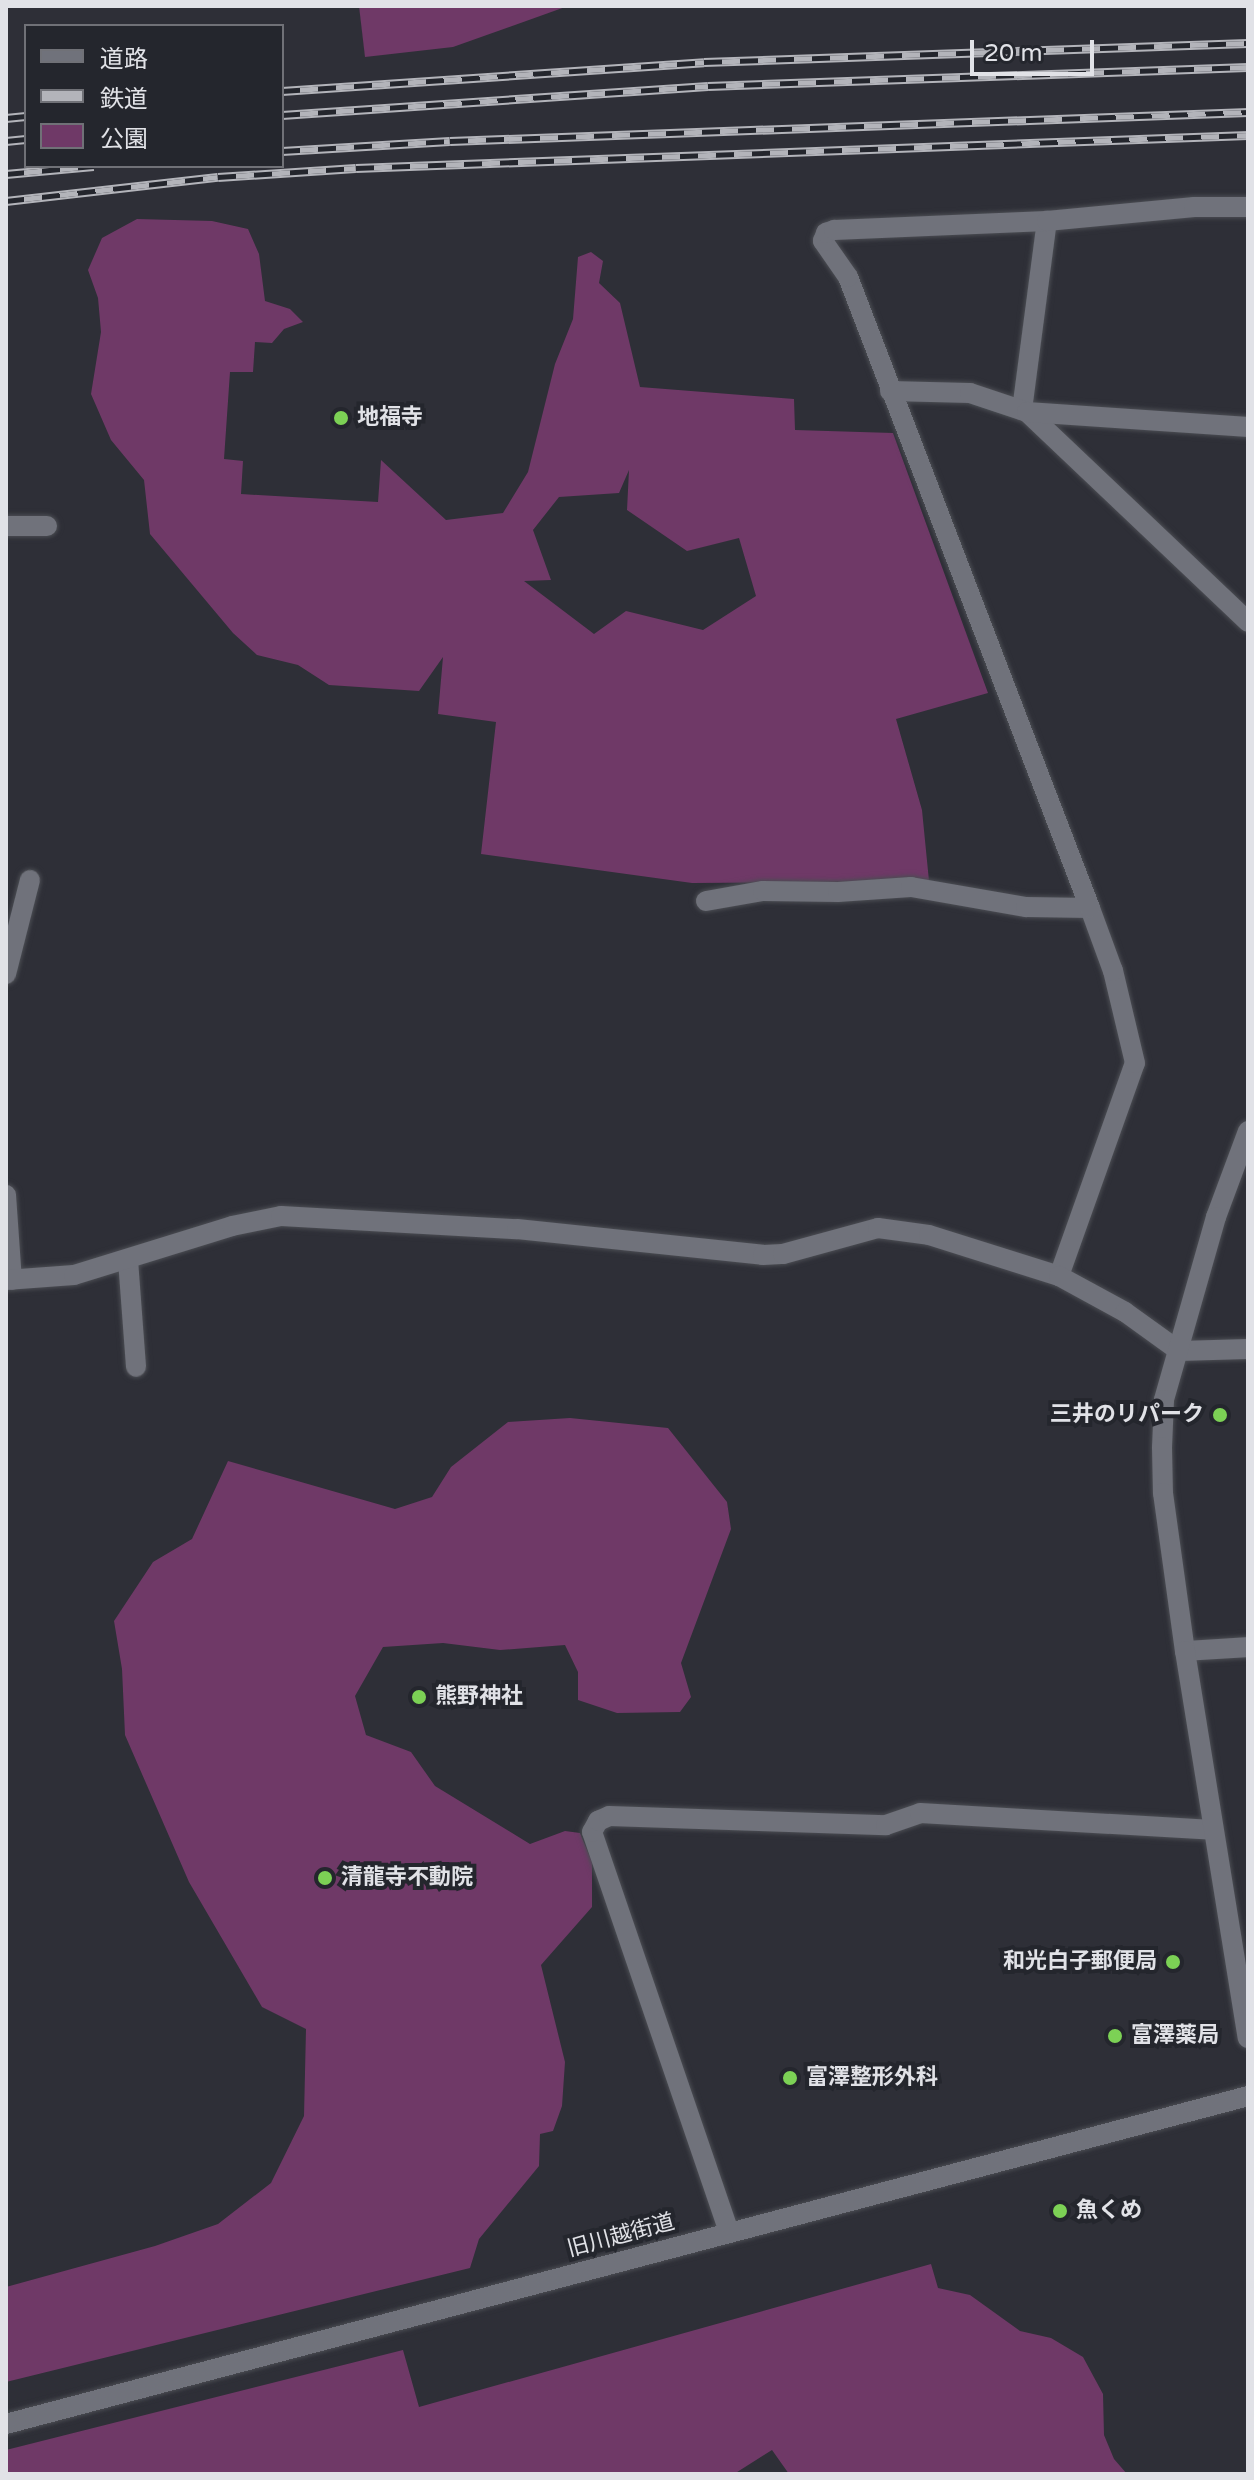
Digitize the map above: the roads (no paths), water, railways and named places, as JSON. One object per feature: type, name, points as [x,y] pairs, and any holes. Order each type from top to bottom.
[{"type":"street","points":[[1059,1276],[1135,1063],[1113,971],[1090,908],[848,277],[826,247],[826,233],[1047,221],[1194,207],[1248,207]]},
{"type":"street","points":[[1024,411],[1047,221]]},
{"type":"street","points":[[890,391],[970,393],[1024,411],[1248,427]]},
{"type":"street","points":[[1024,411],[1248,622]]},
{"type":"street","points":[[6,526],[47,526]]},
{"type":"street","points":[[6,974],[30,880]]},
{"type":"street","points":[[706,901],[763,891],[838,892],[911,887],[1026,907],[1090,908]]},
{"type":"street","points":[[1248,1131],[1216,1217],[1164,1400],[1162,1447],[1163,1493],[1185,1651],[1248,2038]]},
{"type":"street","points":[[6,1195],[9,1280],[74,1275],[232,1226],[281,1216],[517,1229],[763,1255],[783,1254],[878,1228],[929,1235],[1059,1276],[1125,1312],[1179,1351],[1248,1349]]},
{"type":"street","points":[[128,1260],[136,1367]]},
{"type":"street","points":[[1185,1651],[1248,1647]]},
{"type":"street","points":[[729,2232],[592,1832],[598,1821],[609,1816],[886,1825],[920,1813],[1213,1830]]},
{"type":"street","name":"旧川越街道","points":[[6,2424],[1248,2096]]},
{"type":"railway","points":[[284,91],[704,62],[1248,43]]},
{"type":"railway","points":[[284,115],[708,86],[1248,67]]},
{"type":"railway","points":[[284,151],[450,141],[1248,112]]},
{"type":"railway","points":[[6,118],[24,116]]},
{"type":"railway","points":[[6,201],[218,177],[356,168],[1248,135]]},
{"type":"railway","points":[[6,141],[24,139]]},
{"type":"railway","points":[[6,174],[72,168]]},
{"type":"place","name":"地福寺","points":[[341,418]]},
{"type":"place","name":"三井のリパーク","points":[[1220,1415]]},
{"type":"place","name":"熊野神社","points":[[419,1697]]},
{"type":"place","name":"清龍寺不動院","points":[[325,1878]]},
{"type":"place","name":"和光白子郵便局","points":[[1173,1962]]},
{"type":"place","name":"富澤薬局","points":[[1115,2036]]},
{"type":"place","name":"富澤整形外科","points":[[790,2078]]},
{"type":"place","name":"魚くめ","points":[[1060,2211]]}]
